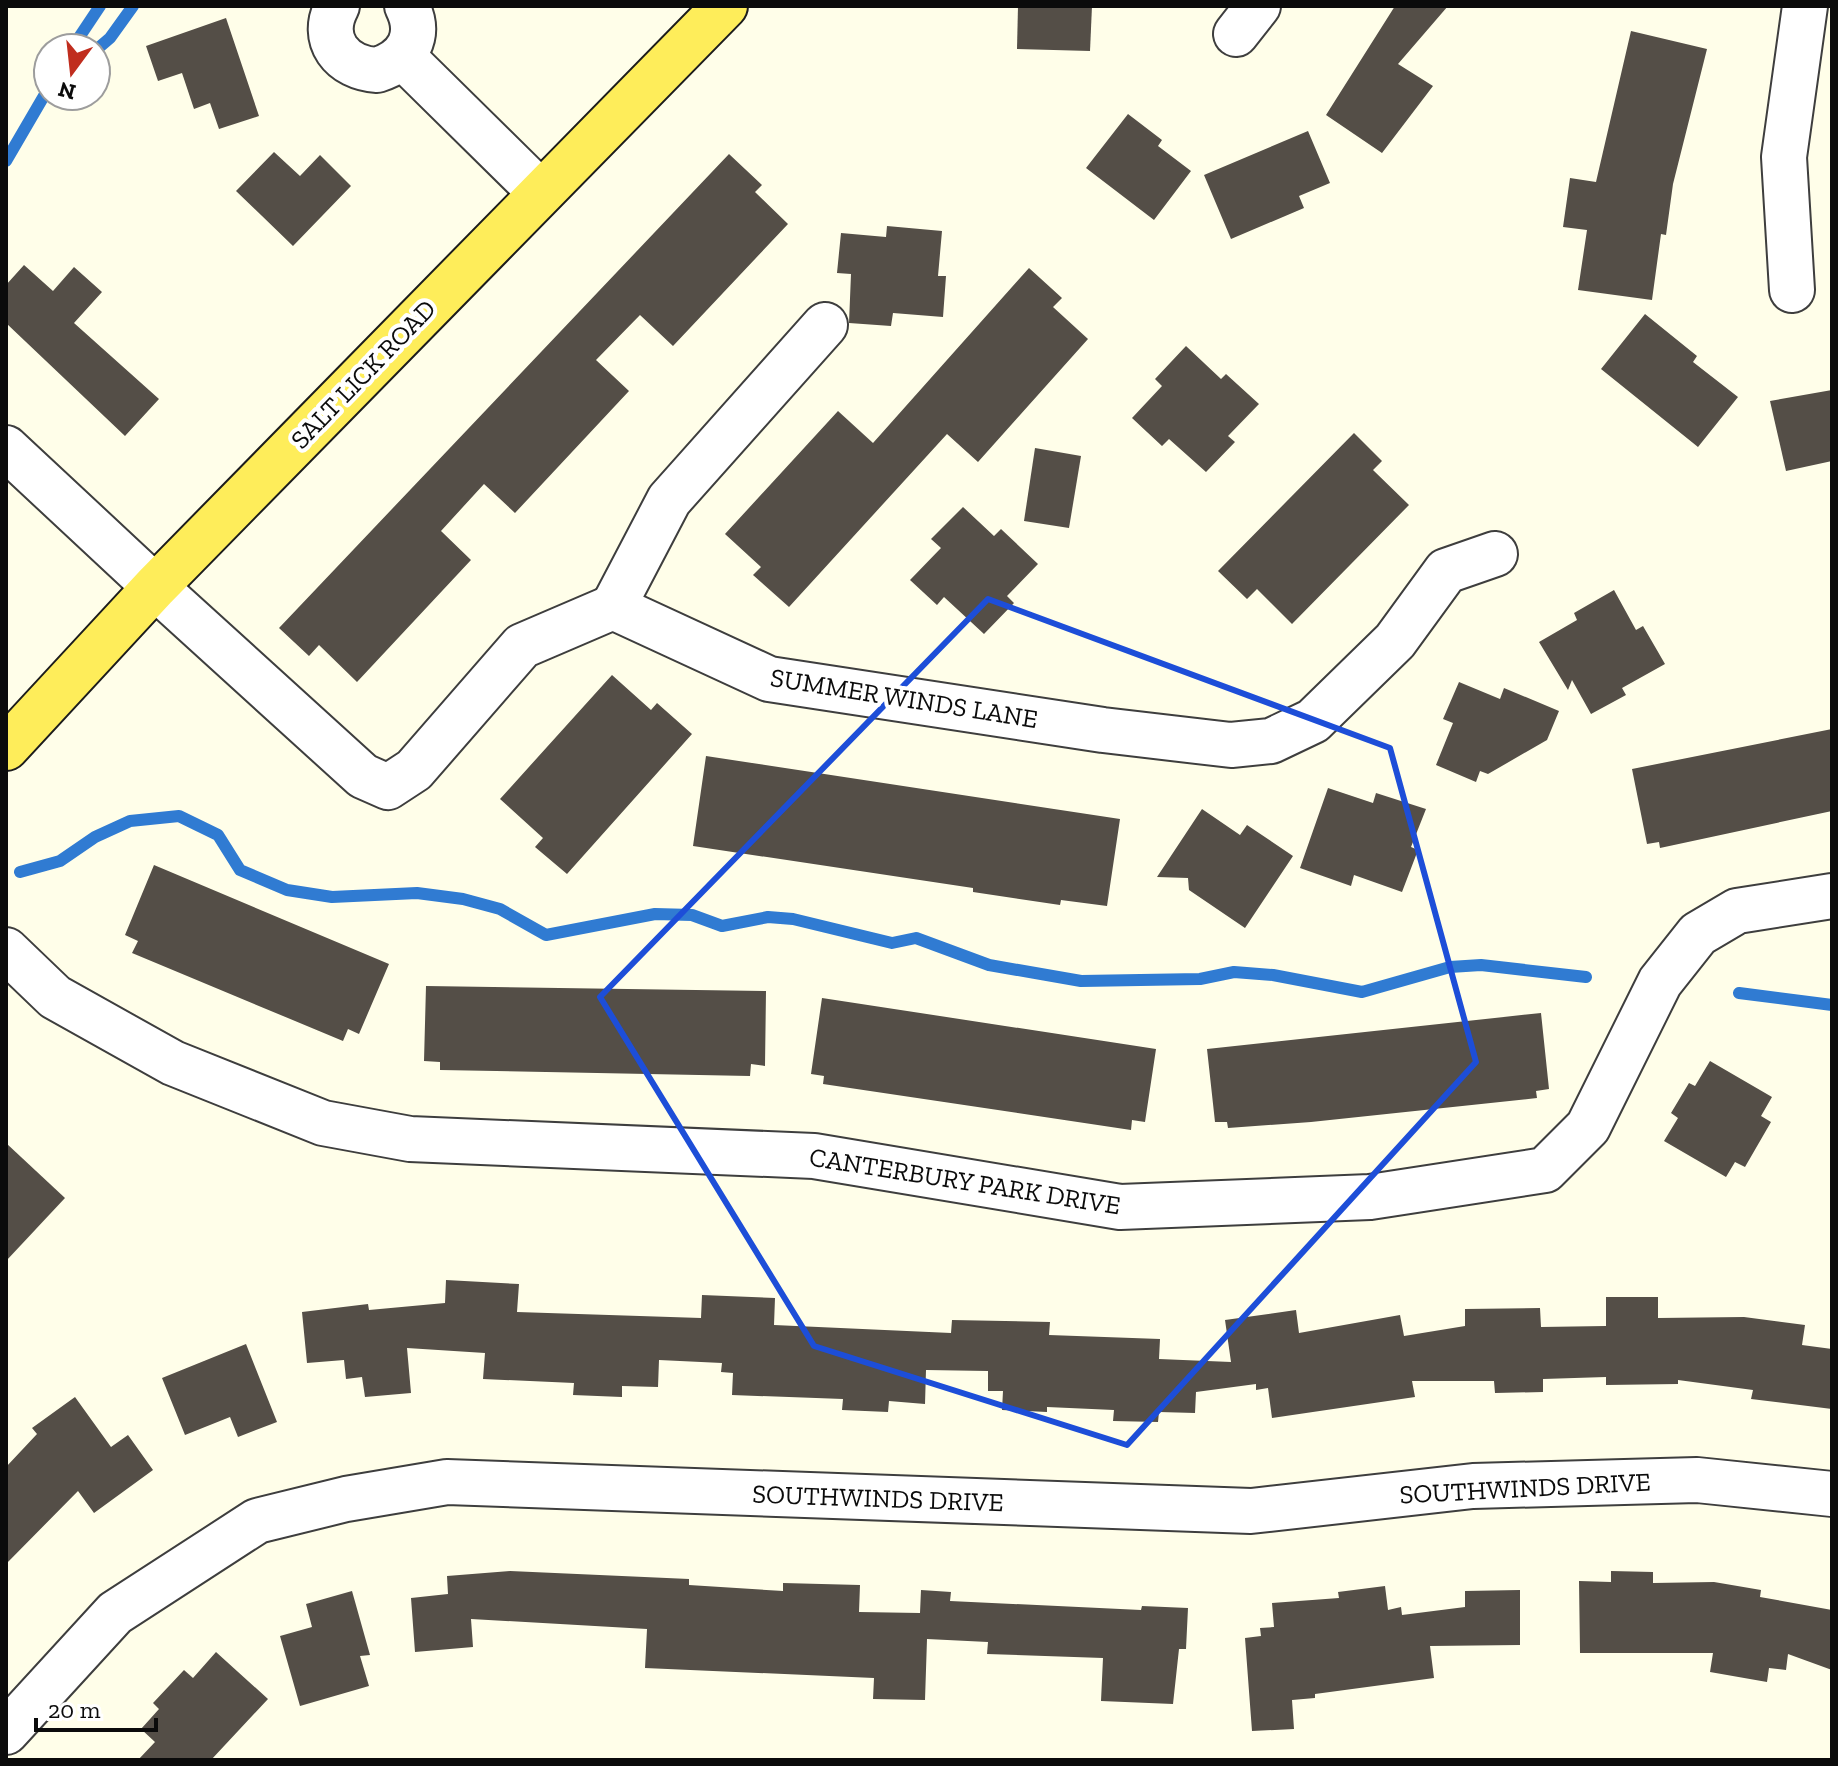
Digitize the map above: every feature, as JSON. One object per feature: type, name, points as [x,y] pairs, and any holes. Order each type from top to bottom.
[{"type":"main road","name":"SALT LICK ROAD","points":[[6,748],[155,587],[725,6]]},
{"type":"street","points":[[337,6],[330,29],[332,42],[349,64],[377,70],[403,57],[414,31],[407,6]]},
{"type":"street","points":[[1792,290],[1784,157],[1805,6]]},
{"type":"street","points":[[403,57],[540,192]]},
{"type":"street","points":[[6,448],[363,776],[388,787],[414,770],[522,646],[613,607],[669,500],[825,325]]},
{"type":"street","name":"SUMMER WINDS LANE","points":[[613,607],[769,679],[1103,730],[1231,745],[1271,741],[1313,721],[1395,641],[1446,571],[1495,554]]},
{"type":"street","name":"CANTERBURY PARK DRIVE","points":[[6,950],[55,997],[173,1063],[323,1123],[410,1139],[814,1156],[1120,1207],[1370,1197],[1545,1170],[1588,1127],[1660,982],[1698,934],[1737,911],[1832,896]]},
{"type":"street","name":"SOUTHWINDS DRIVE","points":[[6,1732],[115,1613],[257,1521],[346,1499],[447,1482],[1251,1511],[1473,1486],[1697,1480],[1832,1494]]},
{"type":"highlighted area","points":[[988,599],[1390,748],[1476,1062],[1127,1445],[814,1346],[600,997]]},
{"type":"building","points":[[1018,6],[1092,6],[1090,51],[1017,49]]},
{"type":"building","points":[[1395,6],[1448,6],[1398,64],[1433,86],[1382,153],[1326,115]]},
{"type":"building","points":[[226,18],[259,116],[219,129],[210,103],[194,109],[182,73],[158,81],[146,46]]},
{"type":"building","points":[[1631,31],[1707,49],[1673,184],[1666,235],[1661,234],[1652,300],[1578,290],[1587,230],[1563,227],[1570,178],[1596,182]]},
{"type":"building","points":[[1128,114],[1162,140],[1158,146],[1191,171],[1154,220],[1086,168]]},
{"type":"building","points":[[1308,131],[1330,183],[1299,196],[1304,208],[1231,239],[1204,175]]},
{"type":"building","points":[[274,152],[300,176],[320,155],[351,186],[293,246],[236,191]]},
{"type":"building","points":[[729,154],[762,185],[755,192],[788,224],[673,346],[640,315],[596,360],[629,391],[515,513],[484,484],[441,531],[471,560],[357,682],[319,645],[309,656],[279,628]]},
{"type":"building","points":[[887,226],[942,231],[938,276],[946,276],[943,317],[893,313],[891,326],[849,323],[851,274],[837,273],[841,233],[886,237]]},
{"type":"building","points":[[24,265],[53,291],[74,267],[102,292],[74,323],[159,399],[125,436],[6,323],[6,285]]},
{"type":"building","points":[[1029,268],[1062,298],[1053,307],[1088,339],[978,462],[947,434],[789,607],[753,575],[761,567],[725,534],[838,411],[873,443]]},
{"type":"building","points":[[1645,314],[1697,356],[1693,362],[1738,397],[1698,447],[1601,369]]},
{"type":"building","points":[[1186,346],[1221,379],[1226,374],[1259,404],[1228,436],[1235,442],[1206,472],[1169,439],[1162,446],[1132,418],[1162,386],[1155,379]]},
{"type":"building","points":[[1832,390],[1832,461],[1786,471],[1770,401]]},
{"type":"building","points":[[1354,433],[1382,461],[1373,470],[1409,505],[1292,624],[1257,589],[1247,599],[1218,571]]},
{"type":"building","points":[[1035,448],[1081,456],[1069,528],[1024,521]]},
{"type":"building","points":[[963,507],[994,536],[1001,529],[1038,564],[1007,596],[1014,603],[984,634],[944,597],[937,605],[910,580],[941,548],[931,539]]},
{"type":"building","points":[[1614,590],[1636,630],[1643,626],[1665,664],[1622,688],[1626,695],[1591,714],[1572,680],[1568,690],[1539,642],[1577,620],[1574,613]]},
{"type":"building","points":[[612,675],[651,710],[657,703],[692,734],[567,874],[535,847],[543,838],[500,799]]},
{"type":"building","points":[[1459,682],[1500,699],[1504,688],[1559,711],[1547,740],[1488,774],[1480,771],[1476,782],[1436,765],[1453,723],[1443,719]]},
{"type":"building","points":[[1832,729],[1832,811],[1660,848],[1659,842],[1647,844],[1632,769]]},
{"type":"building","points":[[706,756],[1120,819],[1107,906],[1061,900],[1060,905],[973,892],[973,888],[693,846]]},
{"type":"building","points":[[1328,788],[1373,803],[1376,793],[1426,809],[1411,847],[1418,850],[1402,892],[1354,875],[1351,886],[1300,868]]},
{"type":"building","points":[[1202,809],[1240,835],[1247,825],[1293,856],[1245,928],[1189,890],[1188,878],[1157,877]]},
{"type":"building","points":[[154,865],[389,964],[359,1034],[348,1029],[343,1041],[132,953],[138,941],[125,935]]},
{"type":"building","points":[[426,986],[766,991],[765,1066],[751,1064],[750,1076],[440,1070],[440,1062],[424,1061]]},
{"type":"building","points":[[822,998],[1156,1049],[1145,1122],[1132,1120],[1131,1130],[823,1084],[824,1076],[811,1074]]},
{"type":"building","points":[[1541,1013],[1549,1089],[1536,1091],[1537,1098],[1311,1122],[1228,1128],[1227,1122],[1215,1122],[1207,1049]]},
{"type":"building","points":[[1710,1061],[1772,1097],[1761,1116],[1771,1122],[1745,1167],[1735,1162],[1726,1177],[1664,1141],[1678,1118],[1671,1113],[1689,1083],[1695,1086]]},
{"type":"building","points":[[6,1143],[65,1198],[6,1261]]},
{"type":"building","points":[[446,1280],[519,1284],[517,1312],[701,1318],[702,1295],[775,1298],[774,1325],[951,1333],[952,1320],[1050,1322],[1049,1335],[1160,1339],[1159,1359],[1231,1362],[1225,1320],[1296,1310],[1299,1333],[1400,1315],[1404,1336],[1465,1326],[1465,1309],[1540,1308],[1541,1327],[1606,1326],[1606,1297],[1658,1297],[1658,1318],[1744,1317],[1805,1325],[1802,1345],[1832,1349],[1832,1409],[1751,1399],[1753,1390],[1678,1380],[1678,1384],[1606,1385],[1606,1377],[1543,1379],[1543,1392],[1495,1393],[1494,1381],[1412,1381],[1415,1397],[1272,1418],[1268,1388],[1256,1390],[1256,1384],[1196,1392],[1195,1413],[1159,1412],[1158,1422],[1113,1421],[1114,1410],[1047,1407],[1047,1412],[1002,1410],[1003,1391],[988,1391],[988,1371],[926,1370],[925,1404],[889,1401],[888,1412],[842,1410],[843,1399],[732,1395],[733,1373],[721,1372],[722,1363],[659,1360],[658,1387],[622,1386],[622,1397],[573,1395],[574,1383],[483,1379],[485,1353],[407,1348],[411,1393],[365,1397],[362,1377],[346,1379],[344,1360],[307,1363],[302,1312],[368,1304],[369,1310],[445,1303]]},
{"type":"building","points":[[246,1344],[277,1422],[238,1437],[230,1417],[185,1435],[162,1378]]},
{"type":"building","points":[[75,1397],[111,1447],[128,1435],[153,1470],[94,1513],[78,1491],[6,1564],[6,1467],[37,1434],[32,1428]]},
{"type":"building","points":[[510,1571],[689,1579],[689,1585],[783,1591],[783,1583],[860,1585],[859,1612],[920,1613],[921,1590],[951,1592],[950,1601],[1141,1610],[1142,1606],[1188,1608],[1186,1649],[1179,1649],[1173,1704],[1101,1701],[1103,1658],[987,1654],[988,1642],[927,1639],[925,1700],[873,1699],[874,1678],[645,1668],[647,1629],[471,1619],[473,1647],[415,1652],[411,1598],[448,1594],[447,1576]]},
{"type":"building","points":[[1611,1571],[1653,1572],[1653,1583],[1714,1582],[1761,1590],[1760,1597],[1832,1610],[1832,1670],[1788,1654],[1786,1670],[1769,1668],[1767,1682],[1710,1672],[1713,1653],[1580,1653],[1579,1581],[1611,1582]]},
{"type":"building","points":[[1385,1586],[1388,1610],[1401,1607],[1402,1615],[1465,1607],[1465,1591],[1520,1590],[1520,1645],[1430,1646],[1434,1678],[1315,1694],[1315,1698],[1292,1700],[1294,1729],[1252,1731],[1245,1638],[1261,1636],[1260,1628],[1274,1627],[1272,1603],[1339,1598],[1338,1592]]},
{"type":"building","points":[[352,1591],[370,1655],[360,1656],[369,1686],[300,1706],[280,1636],[312,1627],[306,1604]]},
{"type":"building","points":[[216,1652],[268,1699],[211,1760],[138,1760],[155,1742],[141,1729],[159,1709],[153,1703],[184,1670],[193,1678]]},
{"type":"waterway","points":[[83,32],[100,6]]},
{"type":"waterway","points":[[112,35],[133,6]]},
{"type":"waterway","points":[[6,161],[35,112]]},
{"type":"waterway","points":[[20,872],[60,861],[95,837],[130,821],[179,816],[218,835],[240,870],[287,890],[332,897],[417,893],[463,899],[500,909],[546,935],[655,914],[692,915],[722,926],[768,917],[793,919],[892,943],[916,938],[989,965],[1081,981],[1200,979],[1234,972],[1273,975],[1362,992],[1450,967],[1481,965],[1586,977]]},
{"type":"waterway","points":[[1739,993],[1832,1005]]}]
